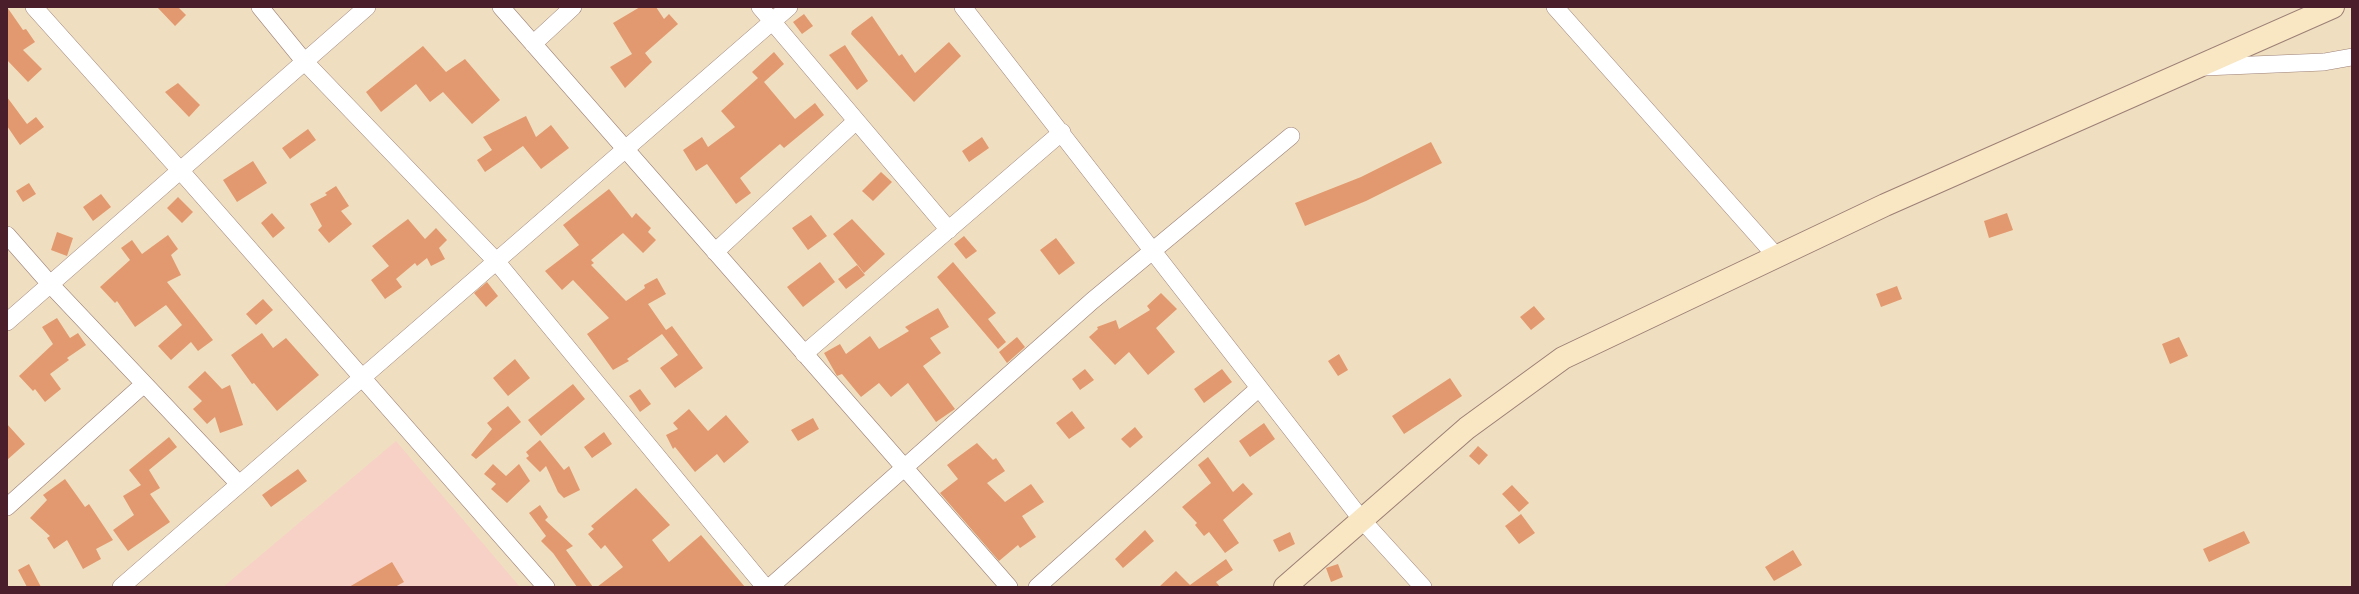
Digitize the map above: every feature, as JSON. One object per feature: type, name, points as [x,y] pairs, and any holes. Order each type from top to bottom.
[{"type":"street","points":[[34,7],[179,169],[546,587]]},
{"type":"street","points":[[260,7],[304,61],[496,261],[765,587]]},
{"type":"street","points":[[7,322],[179,169],[367,7]]},
{"type":"street","points":[[501,7],[1009,587]]},
{"type":"street","points":[[533,44],[573,7]]},
{"type":"street","points":[[760,7],[949,230]]},
{"type":"street","points":[[121,587],[789,7]]},
{"type":"street","points":[[963,7],[1062,132],[1362,520],[1424,587]]},
{"type":"street","points":[[1555,7],[1776,256]]},
{"type":"street","points":[[1285,587],[1467,428],[1563,358],[1885,205],[2333,7]]},
{"type":"street","points":[[2196,67],[2324,62],[2352,57]]},
{"type":"street","points":[[715,252],[856,121]]},
{"type":"street","points":[[804,354],[1062,132]]},
{"type":"street","points":[[770,587],[1092,300],[1291,136]]},
{"type":"street","points":[[7,235],[50,284],[239,484]]},
{"type":"street","points":[[7,507],[144,384]]},
{"type":"street","points":[[1036,587],[1259,388]]},
{"type":"shaded area","points":[[396,441],[520,587],[223,587]]},
{"type":"building","points":[[7,7],[23,30],[26,29],[35,42],[23,50],[42,69],[28,82],[7,60]]},
{"type":"building","points":[[157,7],[178,7],[186,15],[175,26]]},
{"type":"building","points":[[640,7],[656,7],[664,19],[669,14],[678,24],[645,53],[652,62],[625,88],[610,67],[632,54],[613,23]]},
{"type":"building","points":[[804,14],[813,26],[802,34],[793,22]]},
{"type":"building","points":[[872,16],[899,56],[902,54],[915,73],[949,42],[961,56],[914,102],[851,34],[852,31]]},
{"type":"building","points":[[845,45],[868,81],[857,90],[829,55]]},
{"type":"building","points":[[423,46],[446,72],[465,59],[500,100],[472,124],[443,92],[430,102],[416,84],[381,112],[366,92]]},
{"type":"building","points":[[774,52],[784,64],[764,82],[795,119],[815,103],[824,115],[784,148],[780,144],[740,178],[751,193],[736,204],[707,164],[696,171],[683,150],[702,137],[708,147],[735,127],[721,111],[758,78],[752,72]]},
{"type":"building","points":[[178,83],[200,105],[189,117],[165,92]]},
{"type":"building","points":[[7,97],[27,124],[36,117],[44,127],[20,145],[7,126]]},
{"type":"building","points":[[526,116],[536,137],[551,125],[569,148],[541,169],[523,146],[485,172],[477,160],[492,150],[483,137]]},
{"type":"building","points":[[308,129],[316,140],[290,159],[282,148]]},
{"type":"building","points":[[982,137],[989,148],[969,162],[962,151]]},
{"type":"building","points":[[1431,142],[1442,163],[1366,201],[1305,226],[1295,203],[1361,177]]},
{"type":"building","points":[[253,161],[267,183],[237,202],[223,180]]},
{"type":"building","points":[[881,172],[892,182],[873,201],[862,191]]},
{"type":"building","points":[[29,183],[36,194],[23,202],[16,191]]},
{"type":"building","points":[[336,186],[349,206],[341,211],[352,224],[329,243],[318,230],[322,226],[310,204],[327,195],[325,193]]},
{"type":"building","points":[[609,189],[632,218],[636,213],[651,228],[648,232],[656,240],[643,253],[623,233],[591,260],[594,263],[591,265],[626,301],[645,288],[644,285],[657,278],[666,294],[648,304],[666,330],[672,326],[703,368],[675,388],[660,368],[678,355],[662,334],[627,359],[629,361],[613,370],[587,334],[609,318],[573,280],[562,290],[545,271],[579,245],[563,225]]},
{"type":"building","points":[[101,194],[111,207],[93,221],[83,207]]},
{"type":"building","points":[[178,197],[193,212],[182,223],[167,208]]},
{"type":"building","points":[[272,213],[285,228],[273,238],[261,223]]},
{"type":"building","points":[[2007,213],[2013,230],[1989,238],[1984,221]]},
{"type":"building","points":[[811,215],[827,236],[808,250],[792,228]]},
{"type":"building","points":[[408,219],[425,239],[436,228],[447,240],[439,248],[445,259],[431,266],[427,258],[417,266],[415,263],[396,279],[402,287],[385,299],[371,280],[389,266],[372,246]]},
{"type":"building","points":[[852,219],[885,254],[864,273],[833,234]]},
{"type":"building","points":[[57,232],[73,238],[67,256],[51,250]]},
{"type":"building","points":[[168,235],[178,249],[171,255],[181,275],[167,282],[213,340],[198,351],[191,342],[171,360],[158,346],[182,325],[166,305],[135,327],[117,301],[115,303],[100,287],[130,260],[121,248],[132,240],[142,254]]},
{"type":"building","points":[[964,236],[977,251],[966,259],[954,244]]},
{"type":"building","points":[[1056,238],[1075,263],[1059,275],[1040,250]]},
{"type":"building","points":[[820,262],[835,282],[803,307],[787,287]]},
{"type":"building","points":[[953,262],[996,313],[988,319],[1006,342],[998,349],[937,277]]},
{"type":"building","points":[[857,265],[865,275],[846,289],[838,279]]},
{"type":"building","points":[[487,282],[498,296],[486,307],[474,293]]},
{"type":"building","points":[[1897,286],[1902,299],[1881,307],[1876,294]]},
{"type":"building","points":[[1161,293],[1177,309],[1156,328],[1175,352],[1148,375],[1129,352],[1115,365],[1089,337],[1098,329],[1097,327],[1116,320],[1119,329],[1150,310],[1147,306]]},
{"type":"building","points":[[263,299],[273,310],[256,325],[246,314]]},
{"type":"building","points":[[1534,306],[1545,319],[1531,330],[1520,317]]},
{"type":"building","points":[[938,308],[949,327],[930,338],[941,353],[923,366],[955,409],[936,422],[908,383],[891,397],[879,383],[861,397],[842,374],[837,376],[824,353],[840,344],[846,354],[870,336],[879,349],[909,331],[905,327]]},
{"type":"building","points":[[57,318],[70,338],[78,333],[86,345],[67,358],[69,360],[50,374],[61,389],[45,402],[35,389],[33,391],[19,376],[53,344],[42,327]]},
{"type":"building","points":[[262,333],[273,348],[286,338],[319,375],[277,411],[254,383],[252,384],[231,355]]},
{"type":"building","points":[[1017,337],[1025,347],[1007,363],[999,352]]},
{"type":"building","points":[[2179,337],[2188,356],[2170,364],[2162,344]]},
{"type":"building","points":[[1339,354],[1348,370],[1338,376],[1328,361]]},
{"type":"building","points":[[515,359],[530,378],[508,396],[493,378]]},
{"type":"building","points":[[1085,369],[1094,380],[1080,390],[1072,379]]},
{"type":"building","points":[[1222,369],[1232,382],[1204,403],[1194,389]]},
{"type":"building","points":[[205,371],[222,389],[230,385],[243,425],[220,433],[215,417],[207,424],[193,409],[202,401],[188,387]]},
{"type":"building","points":[[1450,378],[1462,396],[1404,434],[1392,416]]},
{"type":"building","points":[[573,384],[585,399],[541,436],[528,420]]},
{"type":"building","points":[[640,389],[651,404],[640,412],[629,396]]},
{"type":"building","points":[[508,406],[521,422],[476,459],[471,455],[492,429],[487,423]]},
{"type":"building","points":[[689,409],[708,431],[726,415],[749,442],[724,463],[717,454],[695,472],[675,447],[673,449],[666,435],[678,429],[673,423]]},
{"type":"building","points":[[1072,411],[1085,428],[1069,439],[1056,423]]},
{"type":"building","points":[[813,418],[819,429],[798,441],[791,430]]},
{"type":"building","points":[[1264,423],[1275,439],[1250,457],[1239,441]]},
{"type":"building","points":[[7,424],[25,444],[7,460]]},
{"type":"building","points":[[1135,427],[1143,437],[1130,448],[1121,439]]},
{"type":"building","points":[[604,432],[612,444],[592,458],[584,447]]},
{"type":"building","points":[[169,437],[177,447],[149,470],[160,488],[150,494],[170,522],[128,551],[113,530],[134,515],[123,496],[141,485],[129,470]]},
{"type":"building","points":[[540,440],[564,470],[569,466],[580,490],[564,498],[558,492],[546,466],[540,472],[526,458],[529,456],[526,452]]},
{"type":"building","points":[[977,443],[993,460],[996,458],[1005,471],[987,483],[1005,502],[1031,484],[1044,502],[1022,516],[1036,537],[1020,548],[1018,545],[999,561],[940,493],[958,479],[947,465]]},
{"type":"building","points":[[1478,446],[1488,455],[1479,465],[1469,456]]},
{"type":"building","points":[[1208,457],[1233,492],[1243,483],[1253,494],[1223,520],[1239,543],[1225,553],[1209,532],[1204,536],[1195,525],[1197,523],[1182,507],[1211,483],[1198,465]]},
{"type":"building","points":[[493,464],[506,476],[519,464],[530,481],[507,503],[491,489],[496,484],[484,474]]},
{"type":"building","points":[[298,469],[307,481],[271,507],[262,495]]},
{"type":"building","points":[[65,479],[85,507],[89,504],[113,540],[96,549],[101,559],[83,569],[67,540],[54,549],[47,538],[50,536],[30,518],[47,500],[43,495]]},
{"type":"building","points":[[1512,485],[1529,503],[1519,512],[1502,494]]},
{"type":"building","points":[[636,488],[670,525],[652,540],[669,562],[701,535],[745,587],[597,587],[623,567],[605,545],[601,549],[588,534],[594,529],[591,526]]},
{"type":"building","points":[[540,505],[548,517],[545,520],[573,546],[566,550],[593,587],[577,587],[553,553],[541,541],[546,536],[529,513]]},
{"type":"building","points":[[1521,514],[1535,533],[1519,544],[1505,526]]},
{"type":"building","points":[[1145,530],[1154,541],[1123,568],[1115,559]]},
{"type":"building","points":[[2244,531],[2250,543],[2209,562],[2203,549]]},
{"type":"building","points":[[1290,532],[1295,544],[1279,552],[1273,540]]},
{"type":"building","points":[[1793,550],[1802,565],[1774,581],[1765,567]]},
{"type":"building","points":[[1226,559],[1233,570],[1216,582],[1220,587],[1159,587],[1176,571],[1190,585]]},
{"type":"building","points":[[392,562],[404,582],[395,587],[349,587]]},
{"type":"building","points":[[29,564],[41,587],[27,587],[18,570]]},
{"type":"building","points":[[1338,564],[1343,577],[1331,582],[1326,568]]}]
